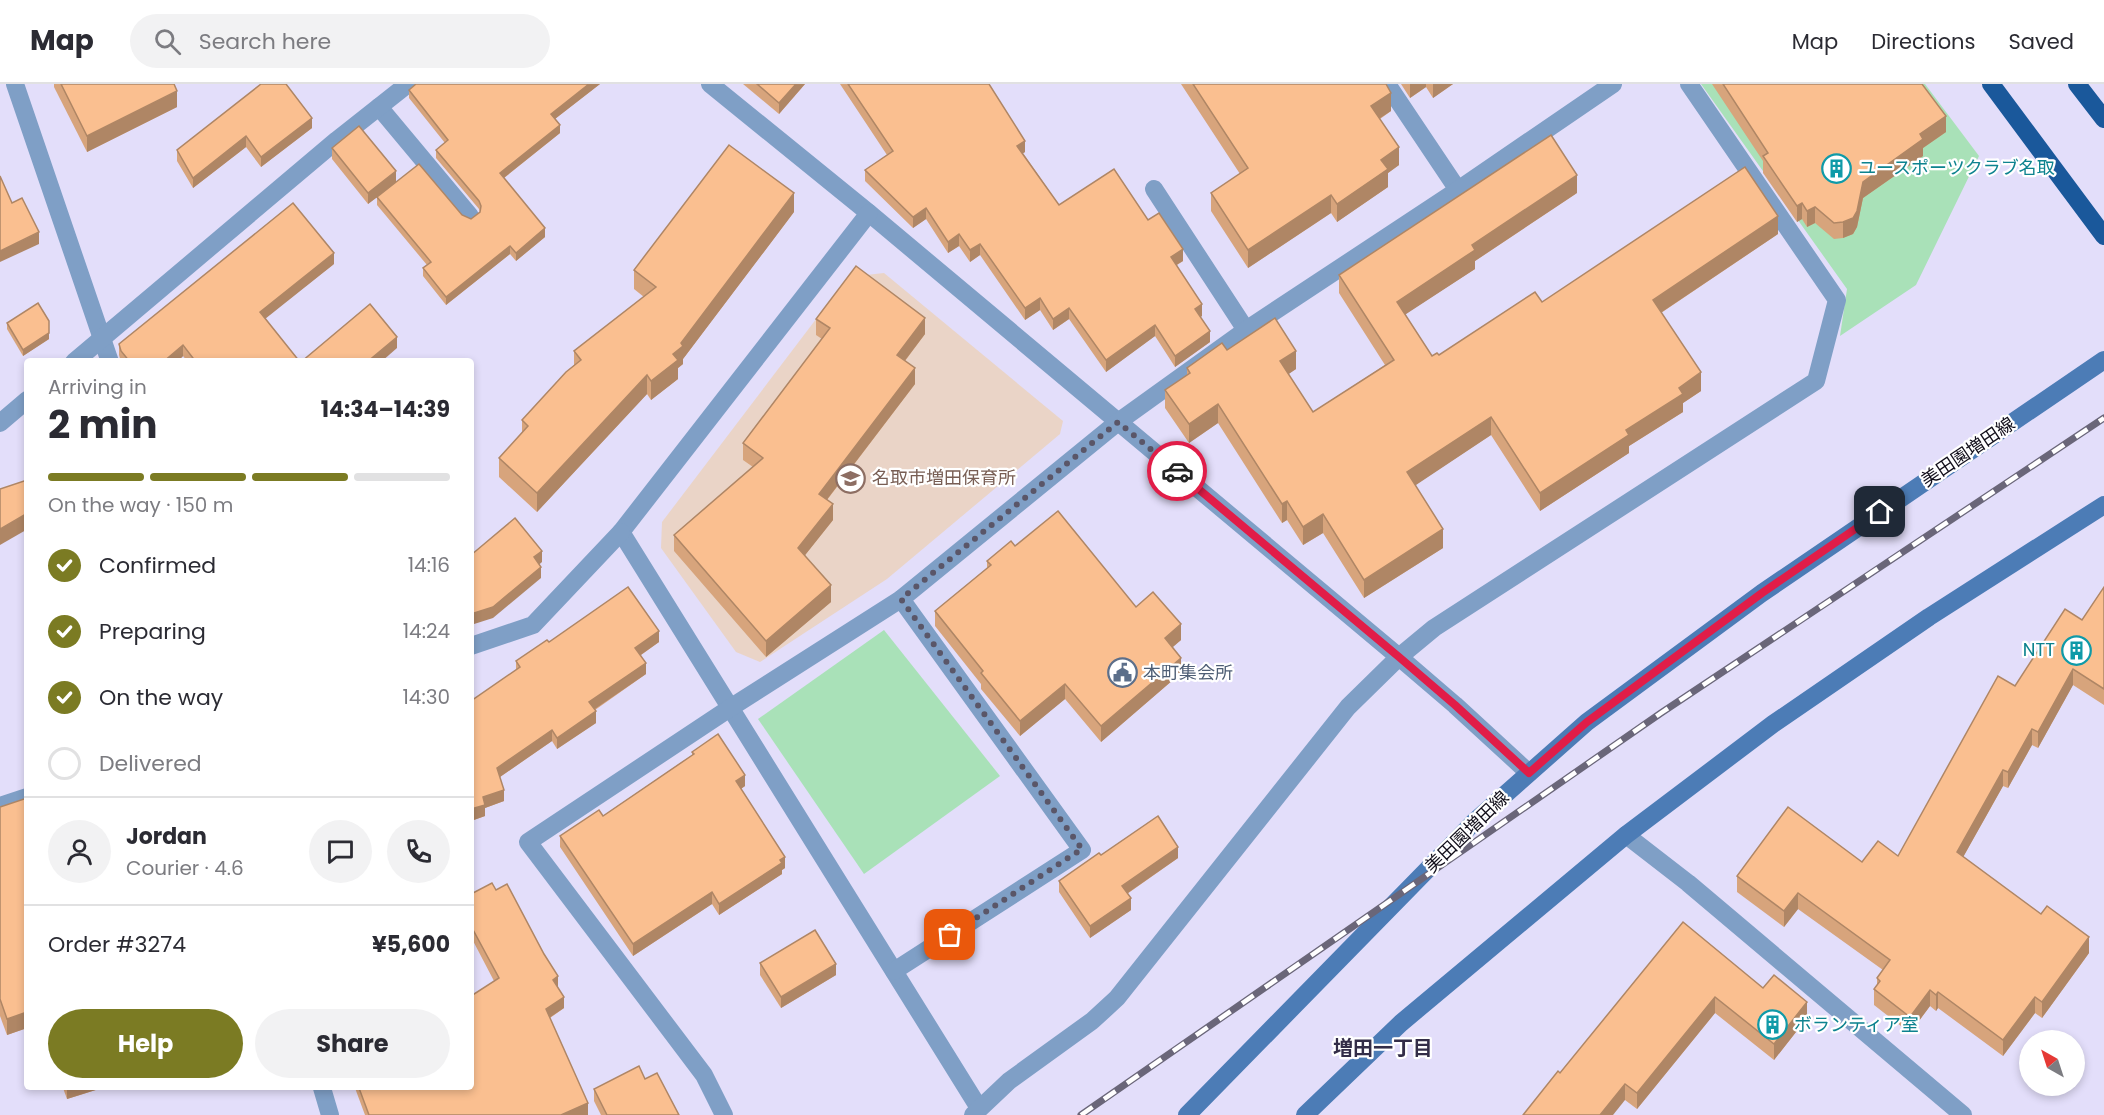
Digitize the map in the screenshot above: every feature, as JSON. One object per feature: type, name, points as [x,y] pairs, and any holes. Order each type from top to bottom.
[{"type":"highway","points":[[1991,84],[2104,236]]},
{"type":"highway","points":[[2077,84],[2104,119]]},
{"type":"main road","name":"美田園増田線","points":[[1186,1115],[1474,822],[1587,722],[1762,593],[2104,360]]},
{"type":"main road","points":[[1305,1115],[1401,1023],[1626,835],[1783,717],[1929,617],[2104,505]]},
{"type":"street","points":[[15,84],[109,358]]},
{"type":"street","points":[[79,358],[408,84]]},
{"type":"street","points":[[710,84],[869,213],[1399,657],[1529,773]]},
{"type":"street","points":[[1387,84],[1458,190]]},
{"type":"street","points":[[724,1115],[704,1075],[528,842],[730,708],[901,599],[1118,422],[1246,330],[1613,84]]},
{"type":"street","points":[[621,532],[894,972],[976,1112],[1009,1081],[1092,1021],[1116,998],[1348,707],[1399,657],[1434,628],[1816,381],[1837,300],[1689,84]]},
{"type":"street","points":[[379,107],[470,216]]},
{"type":"street","points":[[1154,189],[1246,330]]},
{"type":"street","points":[[474,645],[533,625],[621,532],[869,213]]},
{"type":"street","points":[[0,423],[24,403]]},
{"type":"street","points":[[894,972],[1082,849],[901,599]]},
{"type":"street","points":[[0,806],[24,798]]},
{"type":"street","points":[[1626,835],[1688,884],[1963,1115]]},
{"type":"street","points":[[323,1090],[330,1115]]},
{"type":"shaded area","name":"名取市増田保育所","points":[[884,273],[1063,421],[1060,434],[887,579],[760,662],[736,652],[661,548],[662,522],[848,277]]},
{"type":"green space","points":[[1701,84],[1925,84],[1979,156],[1916,285],[1840,336],[1847,289]]},
{"type":"green space","points":[[884,630],[1000,776],[864,874],[758,719]]},
{"type":"building","points":[[61,84],[174,84],[177,91],[87,136]]},
{"type":"building","points":[[261,84],[286,84],[312,118],[261,157],[246,136],[193,178],[177,150]]},
{"type":"building","points":[[416,84],[589,84],[551,114],[560,125],[500,173],[545,228],[516,253],[510,246],[446,297],[423,268],[431,262],[377,197],[419,164],[462,215],[471,219],[480,212],[479,201],[436,150],[448,140],[409,90]]},
{"type":"building","points":[[757,84],[796,84],[779,103]]},
{"type":"building","points":[[848,84],[989,84],[1025,141],[1017,146],[1059,205],[1114,169],[1148,220],[1159,213],[1183,249],[1171,257],[1202,304],[1195,309],[1210,331],[1175,356],[1155,325],[1106,360],[1069,308],[1053,319],[1040,298],[1025,308],[980,244],[970,250],[959,234],[948,242],[926,208],[913,217],[865,170],[893,151]]},
{"type":"building","points":[[1193,84],[1386,84],[1391,93],[1371,106],[1399,147],[1381,160],[1388,169],[1337,204],[1331,195],[1248,250],[1211,193],[1248,168]]},
{"type":"building","name":"ユースポーツクラブ名取","points":[[1723,84],[1922,84],[1946,116],[1920,134],[1923,139],[1863,182],[1857,211],[1853,218],[1834,223],[1815,207],[1807,211],[1802,203],[1797,206],[1763,156],[1768,153]]},
{"type":"building","points":[[359,126],[396,171],[368,193],[332,148]]},
{"type":"building","points":[[1551,135],[1577,175],[1472,245],[1475,250],[1397,302],[1432,356],[1437,353],[1439,355],[1535,292],[1542,302],[1745,167],[1778,216],[1653,300],[1701,372],[1679,388],[1683,394],[1626,430],[1629,435],[1540,493],[1491,417],[1407,472],[1443,529],[1364,580],[1323,514],[1303,527],[1287,501],[1282,504],[1218,404],[1189,424],[1165,390],[1190,373],[1187,368],[1222,343],[1227,350],[1275,318],[1296,351],[1280,361],[1313,412],[1394,360],[1339,275]]},
{"type":"building","points":[[729,145],[794,193],[681,343],[683,346],[673,354],[678,360],[651,381],[647,375],[537,493],[499,458],[528,426],[522,420],[566,372],[581,360],[574,351],[656,287],[634,270]]},
{"type":"building","points":[[0,176],[12,203],[22,198],[39,232],[0,251]]},
{"type":"building","points":[[293,203],[334,253],[260,312],[297,358],[193,358],[183,345],[168,358],[127,358],[119,344]]},
{"type":"building","points":[[856,266],[925,318],[897,355],[915,368],[819,494],[833,504],[798,548],[831,585],[766,641],[674,535],[763,458],[743,443],[830,328],[816,319]]},
{"type":"building","points":[[38,303],[49,321],[49,333],[23,350],[7,323]]},
{"type":"building","points":[[370,304],[397,337],[372,358],[306,358]]},
{"type":"building","points":[[24,481],[24,515],[0,529],[0,489]]},
{"type":"building","points":[[1058,511],[1136,607],[1153,592],[1181,624],[1165,638],[1181,658],[1101,726],[1065,684],[1020,721],[935,611],[991,565],[987,561],[1011,541],[1015,546]]},
{"type":"building","points":[[515,518],[542,551],[534,557],[541,567],[493,607],[474,613],[474,552]]},
{"type":"building","points":[[628,587],[659,631],[635,648],[646,663],[589,702],[596,711],[557,738],[552,730],[497,768],[504,790],[483,797],[485,805],[474,808],[474,699],[520,667],[516,661],[547,640],[549,642]]},
{"type":"building","points":[[2104,587],[2104,689],[2073,669],[2038,732],[2032,729],[2008,772],[2003,770],[1957,852],[2041,914],[2047,906],[2089,937],[2042,1002],[2035,997],[2003,1040],[1938,992],[1936,995],[1930,990],[1910,1017],[1874,989],[1880,981],[1877,978],[1890,960],[1798,893],[1784,911],[1737,876],[1788,807],[1862,862],[1878,841],[1898,856],[1998,676],[2015,686],[2065,609],[2082,620]]},
{"type":"building","points":[[718,734],[745,775],[736,781],[785,857],[780,860],[782,863],[719,904],[712,892],[633,944],[560,836],[599,810],[603,816],[694,754],[692,752]]},
{"type":"building","points":[[24,799],[24,1013],[7,1019],[0,999],[0,807]]},
{"type":"building","points":[[1158,816],[1178,847],[1122,886],[1131,898],[1090,926],[1059,881]]},
{"type":"building","points":[[492,883],[496,890],[507,884],[558,976],[553,980],[564,997],[546,1009],[588,1103],[561,1115],[369,1115],[360,1090],[474,1090],[474,994],[499,978],[474,932],[474,892]]},
{"type":"building","points":[[1683,922],[1763,988],[1774,975],[1807,1002],[1774,1044],[1715,997],[1637,1093],[1625,1084],[1600,1115],[1523,1115],[1558,1071],[1560,1073]]},
{"type":"building","points":[[815,930],[836,964],[781,997],[760,963]]},
{"type":"building","points":[[639,1066],[645,1079],[657,1073],[679,1115],[607,1115],[594,1089]]},
{"type":"railway","points":[[1081,1115],[1661,713],[2104,418]]},
{"type":"way so far","points":[[950,935],[1082,849],[901,599],[1118,422],[1177,471]]},
{"type":"place","name":"ユースポーツクラブ名取","points":[[1837,168]]},
{"type":"place","name":"名取市増田保育所","points":[[851,478]]},
{"type":"place","name":"NTT","points":[[2076,650]]},
{"type":"place","name":"本町集会所","points":[[1122,673]]},
{"type":"place","name":"ボランティア室","points":[[1773,1025]]},
{"type":"district","name":"増田一丁目","points":[[1383,1048]]},
{"type":"route","points":[[1177,471],[1455,705],[1529,773],[1587,722],[1762,593],[1880,512]]}]
